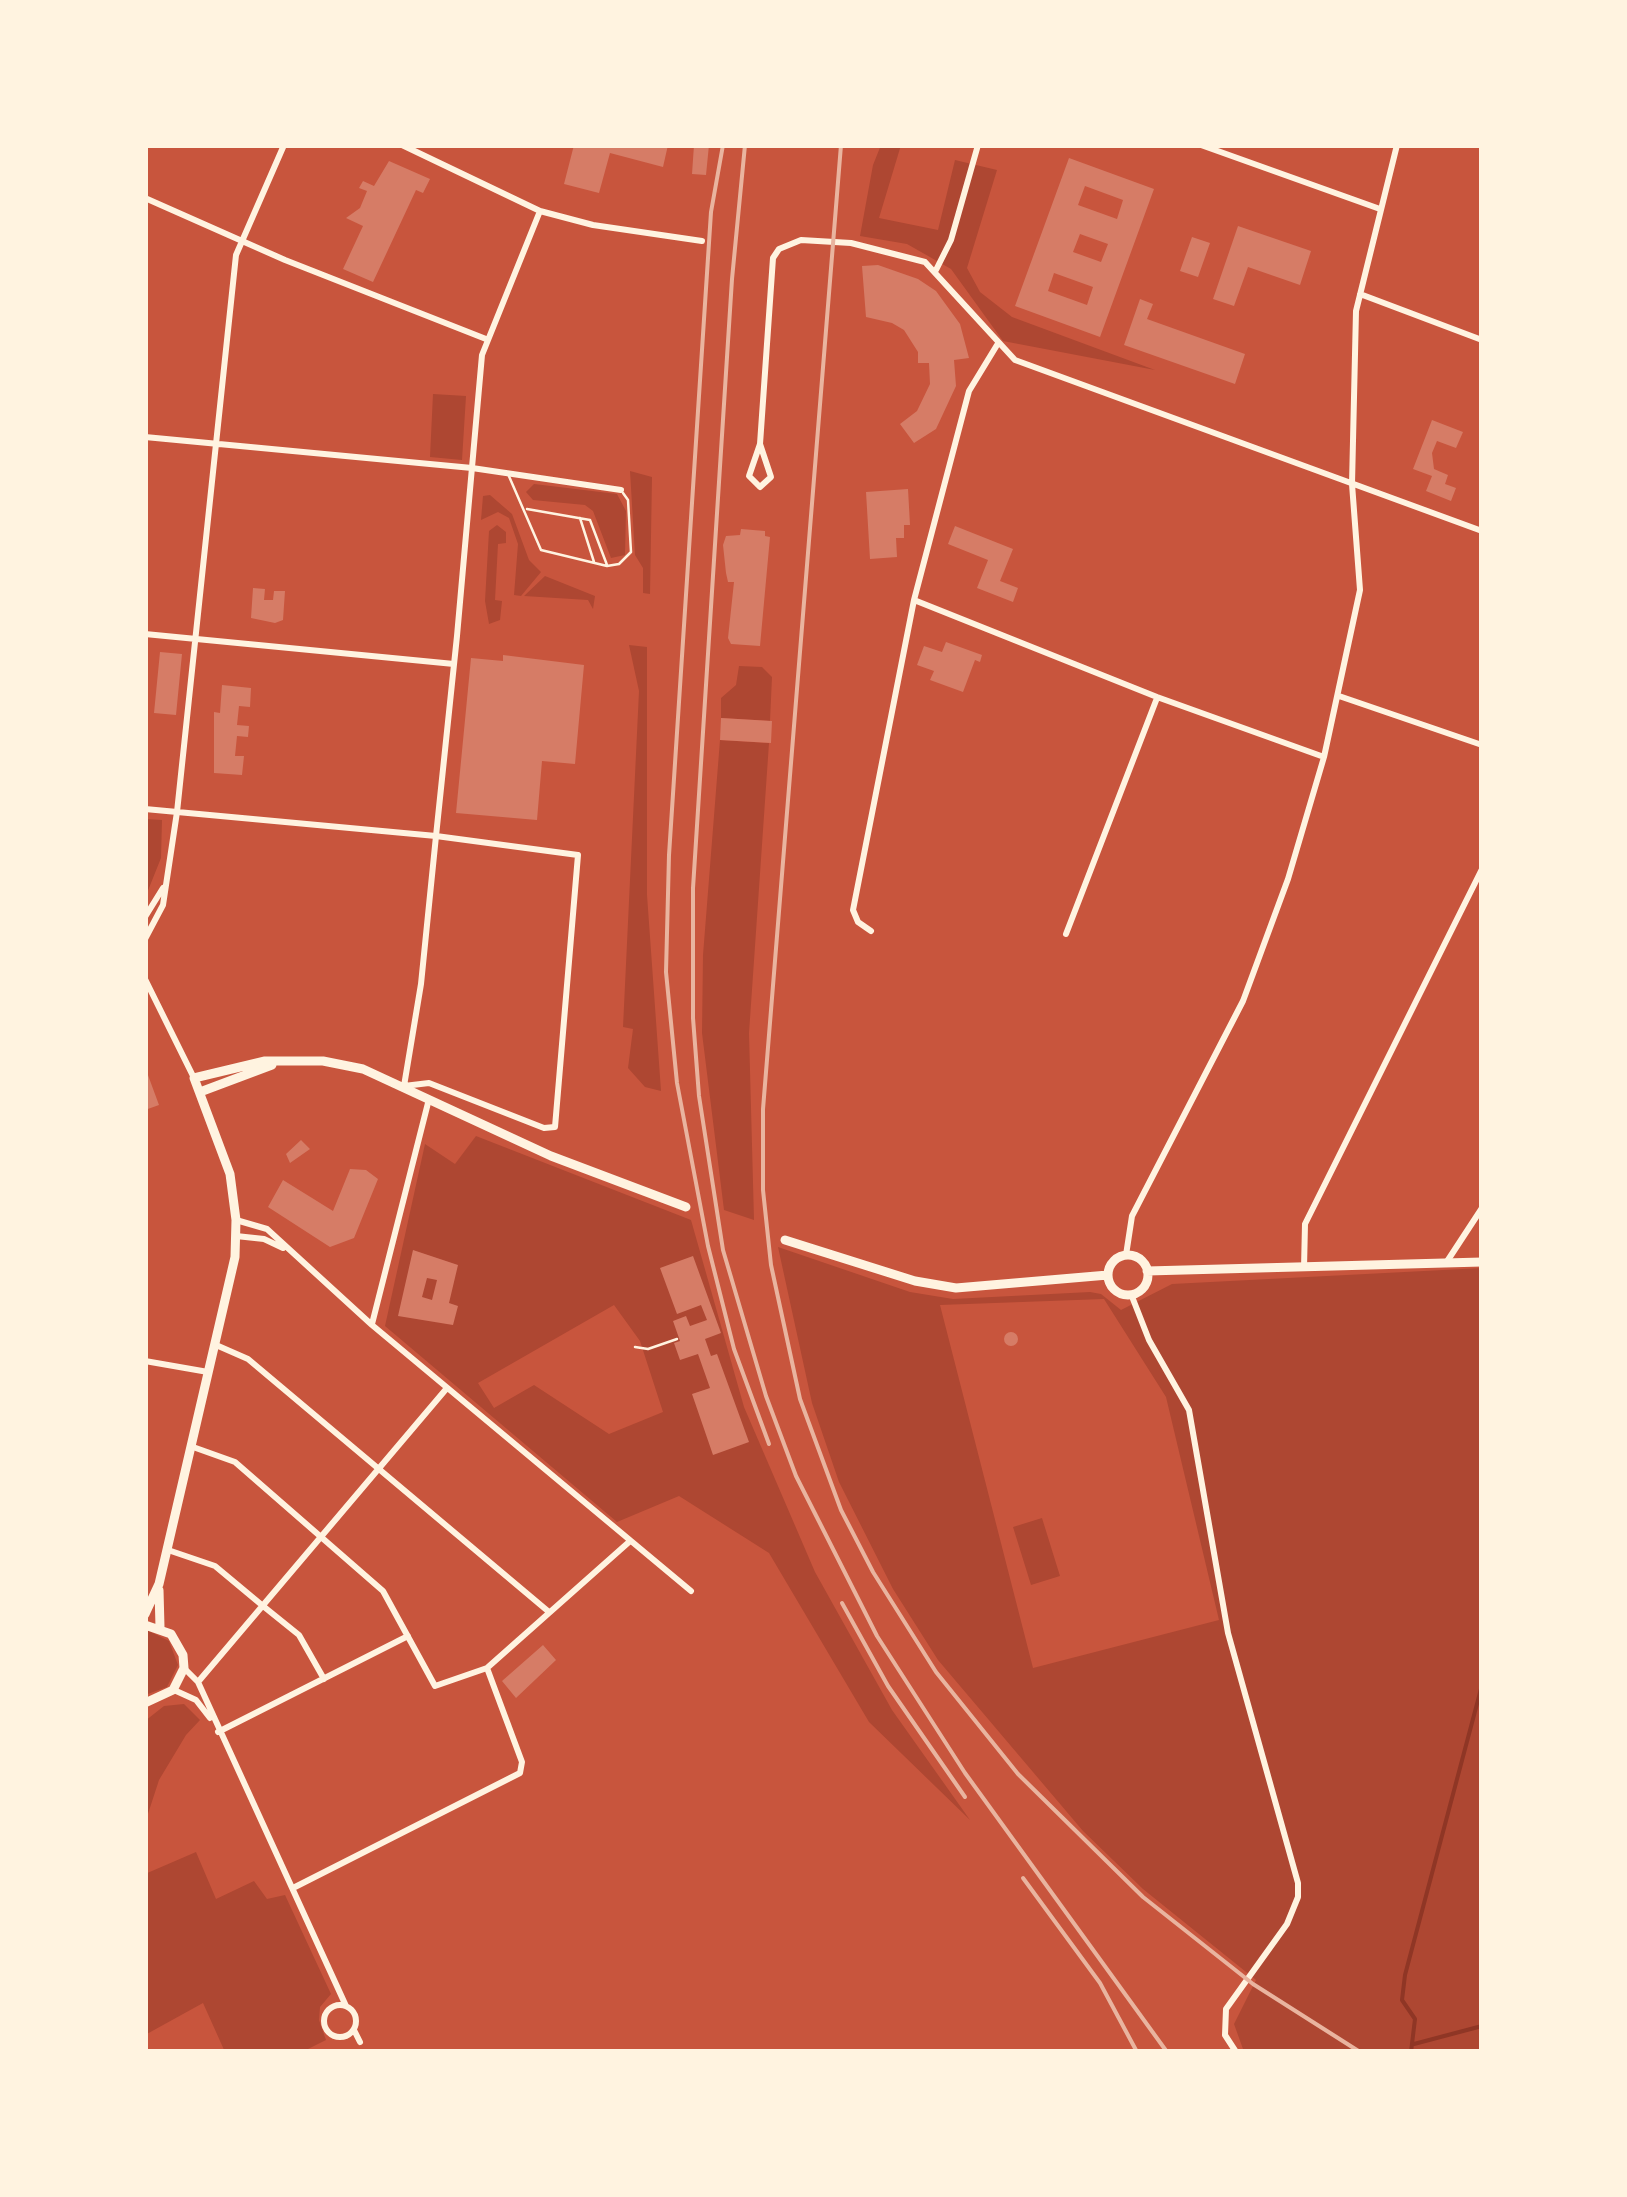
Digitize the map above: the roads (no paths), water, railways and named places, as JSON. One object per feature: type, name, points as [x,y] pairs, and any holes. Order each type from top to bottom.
[{"type":"main road","points":[[200,1092],[244,1072],[300,1060]]},
{"type":"main road","points":[[145,1614],[159,1584],[168,1550],[216,1345],[236,1236],[225,1154],[194,1078],[242,1063],[300,1060],[345,1064],[404,1086],[551,1156],[686,1207]]},
{"type":"main road","points":[[785,1240],[916,1281],[956,1288],[1108,1276]]},
{"type":"main road","points":[[1126,1255],[1140,1259],[1147,1270],[1146,1283],[1131,1294],[1112,1288],[1108,1276],[1113,1262],[1126,1255]]},
{"type":"main road","points":[[1147,1270],[1482,1262]]},
{"type":"main road","points":[[159,1584],[160,1628]]},
{"type":"main road","points":[[145,1625],[160,1628],[178,1644],[184,1668],[173,1690],[145,1702]]},
{"type":"street","points":[[145,939],[160,916],[177,812],[214,445],[240,239],[284,145]]},
{"type":"street","points":[[402,145],[540,211],[593,224],[702,241]]},
{"type":"street","points":[[936,270],[950,240],[978,145]]},
{"type":"street","points":[[1201,145],[1380,208]]},
{"type":"street","points":[[1126,1255],[1132,1216],[1243,1001],[1288,880],[1324,757],[1360,590],[1352,484],[1360,294],[1397,145]]},
{"type":"street","points":[[145,198],[486,339]]},
{"type":"street","points":[[145,809],[436,836],[578,855],[555,1126],[544,1128],[428,1084],[404,1086],[414,1040],[436,836],[454,664],[486,339],[540,211]]},
{"type":"street","points":[[760,444],[771,477],[760,487],[749,476],[760,444],[773,258],[789,243],[807,240],[873,247],[916,257],[936,270],[997,345],[1016,360],[1482,531]]},
{"type":"street","points":[[1360,294],[1482,340]]},
{"type":"street","points":[[871,931],[858,922],[854,910],[914,600],[969,391],[997,345]]},
{"type":"street","points":[[145,437],[472,468],[621,490]]},
{"type":"street","points":[[914,600],[1158,697],[1324,757]]},
{"type":"street","points":[[145,634],[454,664]]},
{"type":"street","points":[[1338,696],[1482,746]]},
{"type":"street","points":[[1066,934],[1158,697]]},
{"type":"street","points":[[1304,1269],[1306,1224],[1482,869]]},
{"type":"street","points":[[145,917],[166,882]]},
{"type":"street","points":[[145,979],[194,1078]]},
{"type":"street","points":[[372,1325],[429,1098]]},
{"type":"street","points":[[1446,1262],[1482,1208]]},
{"type":"street","points":[[236,1220],[267,1230],[372,1325],[691,1592]]},
{"type":"street","points":[[236,1236],[264,1239],[288,1251]]},
{"type":"street","points":[[1131,1294],[1150,1340],[1189,1410],[1228,1633],[1298,1883],[1294,1910],[1232,1996],[1224,2021],[1225,2035],[1236,2052]]},
{"type":"street","points":[[216,1345],[248,1359],[549,1612]]},
{"type":"street","points":[[145,1361],[210,1372]]},
{"type":"street","points":[[198,1682],[447,1388]]},
{"type":"street","points":[[193,1446],[234,1462],[384,1590],[435,1686],[487,1668],[629,1542]]},
{"type":"street","points":[[168,1550],[215,1566],[299,1636],[324,1679]]},
{"type":"street","points":[[218,1732],[408,1636]]},
{"type":"street","points":[[184,1668],[198,1682],[218,1732],[296,1887],[346,2006],[355,2016],[354,2030],[360,2042]]},
{"type":"street","points":[[296,1887],[504,1785],[520,1773],[522,1762],[487,1668]]},
{"type":"street","points":[[173,1690],[196,1700],[218,1732]]},
{"type":"street","points":[[346,2006],[328,2010],[325,2029],[341,2038],[354,2030]]},
{"type":"lane","points":[[507,473],[541,550],[607,566],[619,564],[631,552],[628,500],[621,490]]},
{"type":"lane","points":[[525,508],[590,520],[607,566]]},
{"type":"lane","points":[[579,516],[594,563]]},
{"type":"waterway","points":[[1411,2052],[1415,2019],[1402,2000],[1405,1975],[1482,1685]]},
{"type":"waterway","points":[[1414,2044],[1482,2026]]},
{"type":"railway","points":[[723,145],[711,212],[669,855],[666,972],[677,1083],[708,1246],[734,1349],[769,1444]]},
{"type":"railway","points":[[745,145],[732,279],[693,888],[693,1018],[699,1096],[723,1250],[766,1396],[796,1476],[877,1636],[965,1773],[1167,2052]]},
{"type":"railway","points":[[841,145],[763,1109],[763,1190],[771,1265],[800,1399],[841,1510],[873,1572],[936,1672],[1018,1774],[1143,1897],[1253,1984],[1360,2052]]},
{"type":"railway","points":[[842,1603],[888,1686],[965,1797]]},
{"type":"railway","points":[[1023,1878],[1100,1983],[1137,2052]]}]
